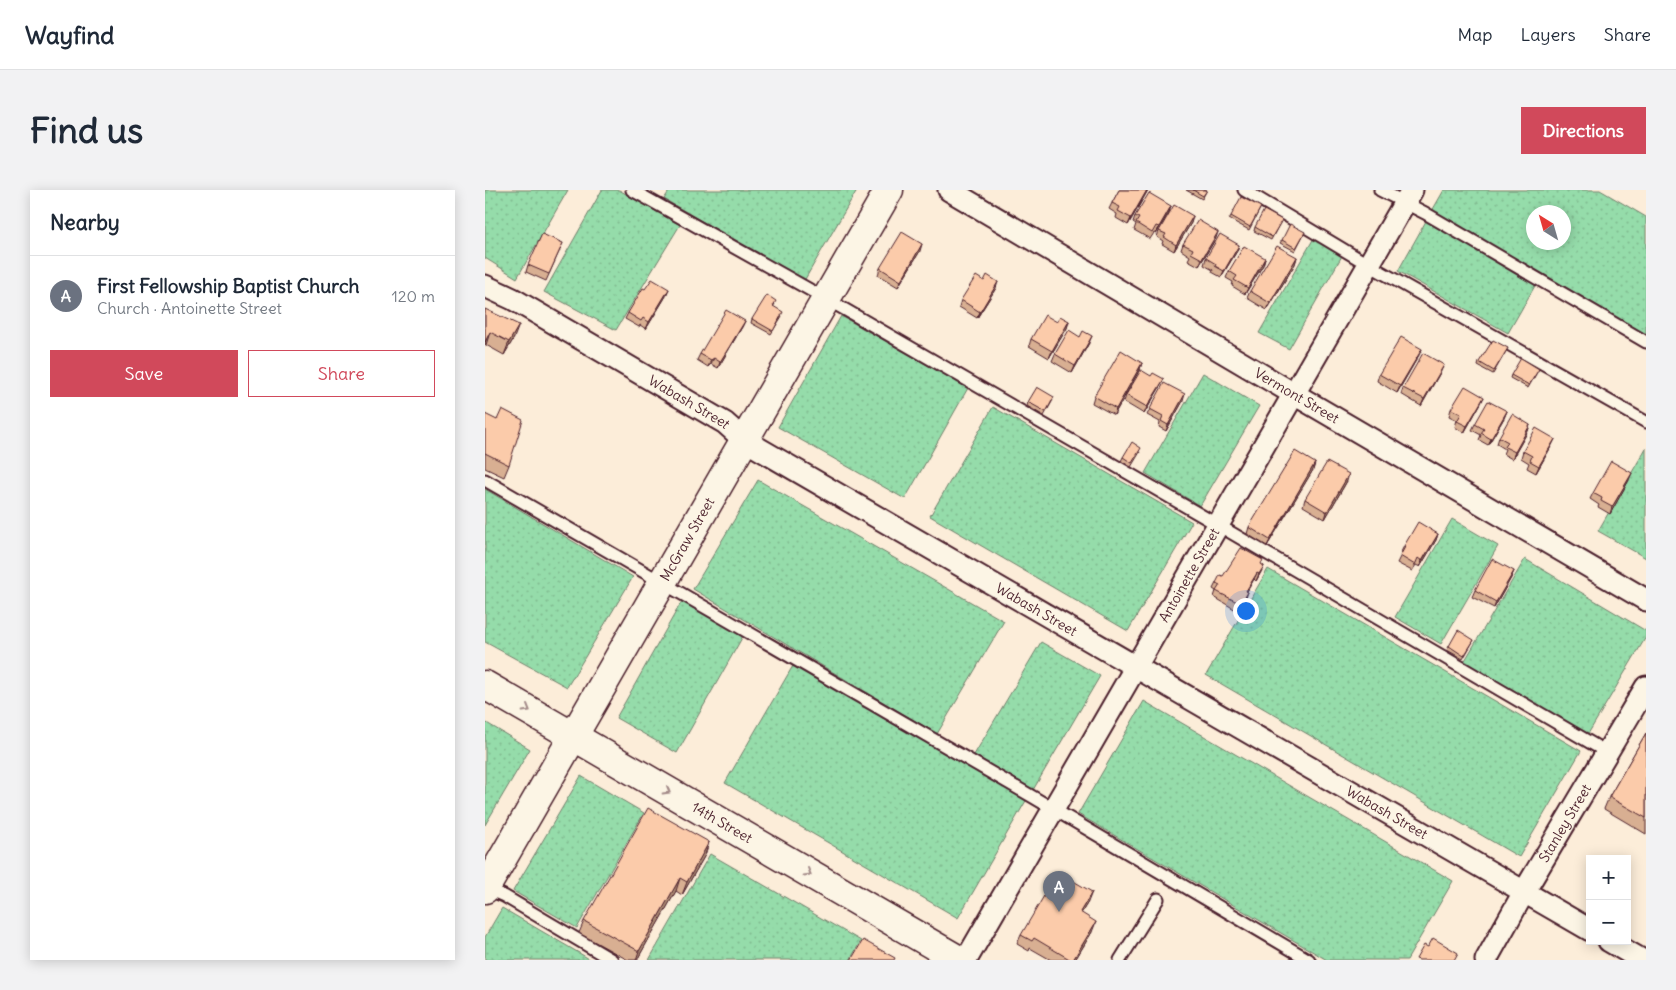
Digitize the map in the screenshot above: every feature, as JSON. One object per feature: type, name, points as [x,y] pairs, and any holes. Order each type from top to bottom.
[{"type":"street","name":"McGraw Street","points":[[485,888],[889,190]]},
{"type":"street","name":"Vermont Street","points":[[949,190],[1646,600]]},
{"type":"street","name":"Antoinette Street","points":[[965,960],[1409,196]]},
{"type":"street","name":"Wabash Street","points":[[485,286],[513,299],[725,423],[744,440],[1586,928]]},
{"type":"street","name":"14th Street","points":[[485,685],[959,960]]},
{"type":"street","name":"Stanley Street","points":[[1486,960],[1524,892],[1646,687]]},
{"type":"street","points":[[1616,945],[1642,960]]},
{"type":"lane","points":[[632,190],[825,298],[1608,753]]},
{"type":"lane","points":[[1244,190],[1369,265],[1646,422]]},
{"type":"lane","points":[[1380,190],[1409,196],[1646,342]]},
{"type":"lane","points":[[485,480],[1053,809],[1309,960]]},
{"type":"lane","points":[[485,888],[504,896],[612,960]]},
{"type":"lane","points":[[1120,960],[1158,899]]},
{"type":"green space","points":[[485,190],[568,190],[517,278],[485,258]]},
{"type":"green space","points":[[602,190],[619,190],[680,225],[616,330],[544,292]]},
{"type":"green space","points":[[670,190],[857,190],[804,281],[664,199]]},
{"type":"green space","points":[[1444,190],[1600,190],[1646,217],[1646,335],[1432,211]]},
{"type":"green space","points":[[1426,221],[1536,284],[1508,333],[1398,271]]},
{"type":"green space","points":[[1314,238],[1343,254],[1289,349],[1259,333]]},
{"type":"green space","points":[[841,316],[968,388],[905,499],[778,427]]},
{"type":"green space","points":[[1203,373],[1259,406],[1200,506],[1145,473]]},
{"type":"green space","points":[[993,407],[1192,522],[1128,631],[930,516]]},
{"type":"green space","points":[[1646,448],[1646,558],[1598,531]]},
{"type":"green space","points":[[758,480],[1004,621],[937,734],[693,589]]},
{"type":"green space","points":[[485,489],[633,577],[567,687],[485,642]]},
{"type":"green space","points":[[1452,519],[1498,546],[1441,644],[1395,617]]},
{"type":"green space","points":[[1525,559],[1646,631],[1646,637],[1588,734],[1464,662]]},
{"type":"green space","points":[[1268,569],[1581,751],[1519,857],[1206,675]]},
{"type":"green space","points":[[682,601],[743,636],[677,753],[616,718]]},
{"type":"green space","points":[[1041,642],[1100,676],[1033,790],[974,755]]},
{"type":"green space","points":[[794,664],[1027,799],[958,918],[725,783]]},
{"type":"green space","points":[[1144,701],[1453,881],[1407,960],[1327,960],[1078,814]]},
{"type":"green space","points":[[485,722],[530,749],[485,825]]},
{"type":"green space","points":[[581,776],[644,813],[577,928],[513,891]]},
{"type":"green space","points":[[710,854],[861,941],[850,960],[649,960]]},
{"type":"green space","points":[[502,908],[591,960],[485,960],[485,937]]},
{"type":"building","points":[[1119,190],[1147,190],[1131,218],[1118,211],[1120,207],[1112,203]]},
{"type":"building","points":[[1193,190],[1207,190],[1203,196]]},
{"type":"building","points":[[1149,193],[1171,206],[1159,227],[1156,226],[1152,233],[1136,223],[1139,218],[1135,216]]},
{"type":"building","points":[[1241,197],[1261,207],[1250,227],[1231,216]]},
{"type":"building","points":[[1174,205],[1193,216],[1176,245],[1164,237],[1166,234],[1159,231]]},
{"type":"building","points":[[1264,210],[1282,220],[1272,237],[1255,227]]},
{"type":"building","points":[[1198,220],[1218,232],[1202,259],[1191,253],[1193,249],[1183,244]]},
{"type":"building","points":[[1290,224],[1305,232],[1296,248],[1282,240]]},
{"type":"building","points":[[902,232],[922,244],[901,281],[880,268]]},
{"type":"building","points":[[542,234],[563,243],[549,274],[528,265]]},
{"type":"building","points":[[1220,234],[1239,245],[1224,271],[1206,258]]},
{"type":"building","points":[[1244,246],[1265,258],[1248,288],[1234,280],[1237,276],[1229,271]]},
{"type":"building","points":[[1277,246],[1297,257],[1270,303],[1250,291]]},
{"type":"building","points":[[987,275],[998,282],[980,312],[961,300],[976,276],[984,281]]},
{"type":"building","points":[[652,279],[669,289],[649,322],[643,318],[641,321],[628,313],[643,288],[645,289]]},
{"type":"building","points":[[767,295],[776,301],[773,306],[783,312],[773,331],[752,319]]},
{"type":"building","points":[[485,309],[519,325],[509,342],[490,332],[485,342]]},
{"type":"building","points":[[726,310],[745,321],[720,362],[700,354]]},
{"type":"building","points":[[1045,315],[1057,322],[1060,316],[1069,321],[1052,351],[1031,339]]},
{"type":"building","points":[[1069,330],[1080,337],[1083,331],[1092,336],[1075,366],[1055,354]]},
{"type":"building","points":[[1401,337],[1422,349],[1400,386],[1379,374]]},
{"type":"building","points":[[1493,340],[1508,348],[1494,371],[1479,362]]},
{"type":"building","points":[[1121,350],[1142,363],[1116,409],[1094,396]]},
{"type":"building","points":[[1423,353],[1444,365],[1424,399],[1403,388]]},
{"type":"building","points":[[1521,358],[1539,369],[1529,385],[1511,375]]},
{"type":"building","points":[[1141,370],[1151,376],[1153,373],[1164,379],[1147,407],[1126,395]]},
{"type":"building","points":[[1164,383],[1185,394],[1168,425],[1161,421],[1163,416],[1150,409]]},
{"type":"building","points":[[1465,386],[1484,397],[1467,426],[1457,421],[1461,414],[1451,409]]},
{"type":"building","points":[[1037,387],[1054,397],[1046,412],[1028,402]]},
{"type":"building","points":[[1488,401],[1507,411],[1491,439],[1481,433],[1484,429],[1475,424]]},
{"type":"building","points":[[502,409],[523,420],[509,465],[485,453],[485,414],[497,420]]},
{"type":"building","points":[[1512,414],[1530,425],[1515,452],[1505,447],[1508,442],[1499,437]]},
{"type":"building","points":[[1536,428],[1555,439],[1539,466],[1530,461],[1532,456],[1523,451]]},
{"type":"building","points":[[1132,442],[1141,448],[1132,463],[1123,457]]},
{"type":"building","points":[[1295,451],[1315,463],[1270,540],[1249,527]]},
{"type":"building","points":[[1611,461],[1632,473],[1612,507],[1601,501],[1602,498],[1593,493]]},
{"type":"building","points":[[1327,462],[1349,474],[1327,512],[1305,499]]},
{"type":"building","points":[[1418,522],[1438,534],[1422,561],[1418,558],[1415,565],[1400,556]]},
{"type":"building","points":[[1241,548],[1263,560],[1261,564],[1264,566],[1259,574],[1257,573],[1246,591],[1248,592],[1244,599],[1242,598],[1239,603],[1216,591],[1220,585],[1216,583],[1220,575],[1223,576]]},
{"type":"building","points":[[1492,559],[1514,571],[1496,602],[1475,590]]},
{"type":"building","points":[[1458,630],[1474,640],[1464,656],[1449,646]]},
{"type":"building","points":[[1646,733],[1646,818],[1609,797]]},
{"type":"building","points":[[648,808],[709,842],[687,882],[680,878],[639,951],[584,921]]},
{"type":"building","points":[[1058,872],[1092,892],[1080,912],[1096,922],[1073,960],[1034,938],[1032,941],[1021,935]]},
{"type":"building","points":[[1433,938],[1458,953],[1454,960],[1416,959],[1424,945],[1428,947]]},
{"type":"building","points":[[863,940],[895,958],[894,960],[851,960]]},
{"type":"place","name":"First Fellowship Baptist Church","points":[[1059,912]]}]
